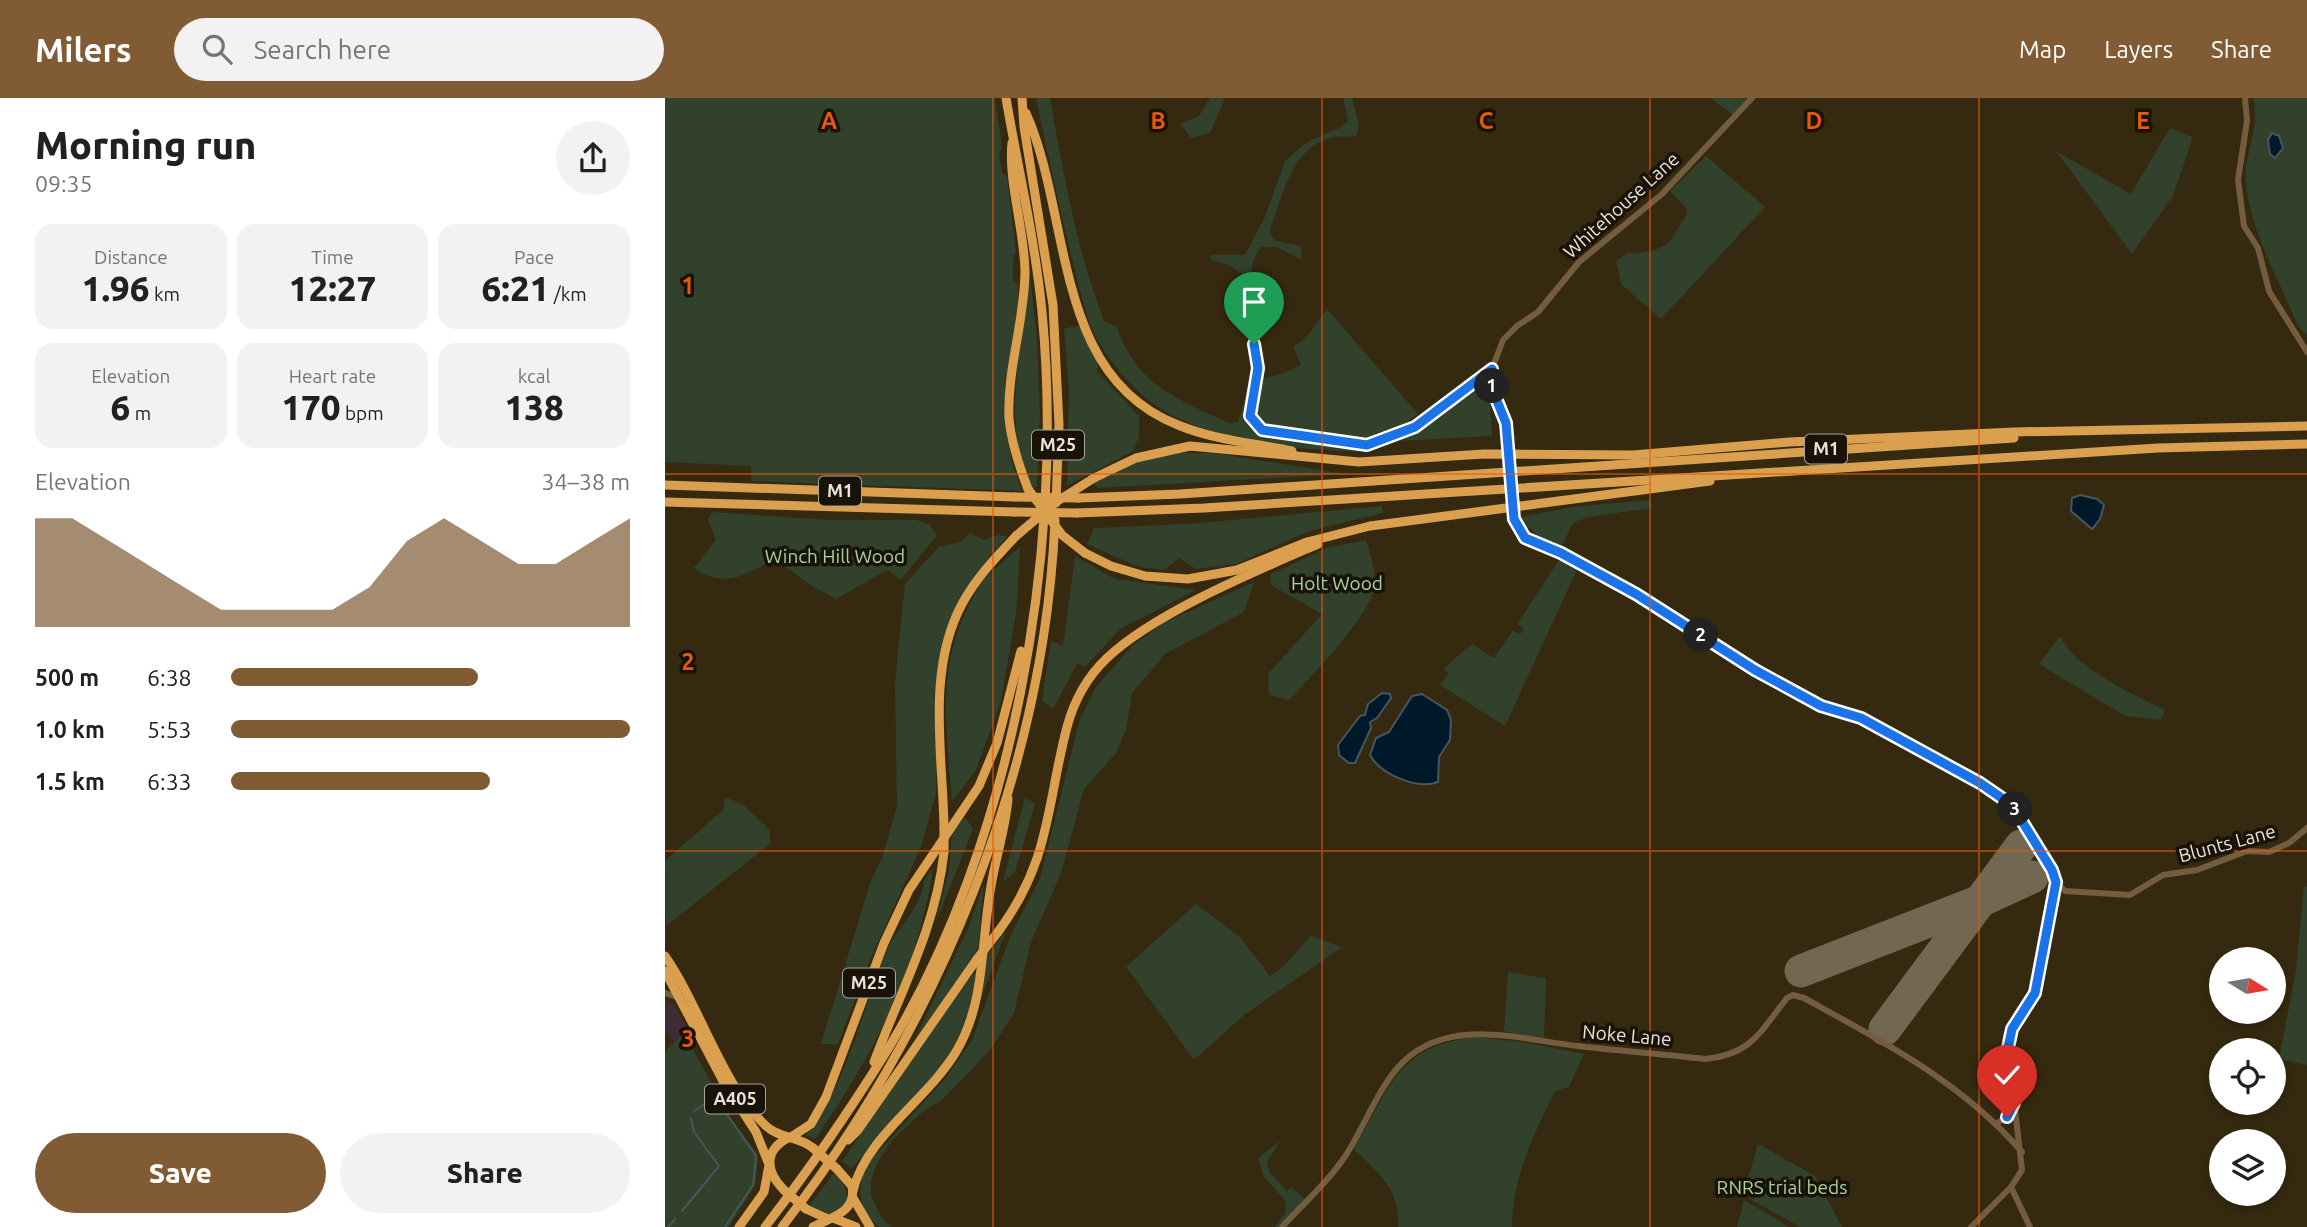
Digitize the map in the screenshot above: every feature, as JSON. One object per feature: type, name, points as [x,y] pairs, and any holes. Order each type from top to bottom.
[{"type":"highway","name":"M25","points":[[765,1227],[825,1146],[871,1070],[887,1050],[913,1002],[978,852],[1009,743],[1033,620],[1045,493],[1045,369],[1036,260],[1006,98]]},
{"type":"highway","name":"M25","points":[[782,1227],[840,1148],[893,1060],[956,934],[1011,780],[1027,719],[1050,590],[1059,425],[1053,305],[1024,127],[1023,103]]},
{"type":"highway","points":[[1023,103],[1084,326],[1100,359],[1118,384],[1136,401],[1177,425],[1221,438],[1328,460]]},
{"type":"highway","points":[[1013,136],[1011,155],[1022,221],[1025,270],[1022,313],[1010,384],[1009,418],[1015,455],[1028,489],[1052,523],[1085,553],[1111,566],[1145,576],[1188,579],[1237,570],[1307,542],[1351,530],[1591,495],[1816,469]]},
{"type":"highway","name":"M1","points":[[665,485],[1078,498],[1180,494],[1918,443],[2307,426]]},
{"type":"highway","points":[[871,1070],[925,936],[938,891],[944,852],[941,704],[946,649],[954,621],[969,593],[1016,536],[1048,508],[1094,478],[1136,458],[1174,447],[1237,448],[1328,460],[1359,461],[1484,454],[1633,455],[1875,438],[2187,430]]},
{"type":"highway","name":"M1","points":[[665,502],[1077,513],[1204,508],[2144,449],[2307,444]]},
{"type":"highway","points":[[840,1148],[858,1130],[977,959],[1019,904],[1044,844],[1067,726],[1085,684],[1105,659],[1138,633],[1225,587],[1351,530]]},
{"type":"highway","name":"M25","points":[[790,1137],[805,1130],[817,1116],[902,905],[971,800],[988,769],[1033,620]]},
{"type":"highway","name":"M25","points":[[853,1195],[863,1161],[949,1064],[970,1023],[982,972],[989,899],[1011,780]]},
{"type":"highway","name":"A405","points":[[665,956],[742,1094],[764,1124],[790,1137]]},
{"type":"highway","name":"A405","points":[[665,971],[723,1081],[760,1139],[769,1164]]},
{"type":"highway","points":[[739,1227],[764,1192],[775,1148],[790,1137],[813,1148],[849,1182],[870,1227]]},
{"type":"highway","points":[[769,1164],[773,1177],[806,1209],[856,1227]]},
{"type":"highway","points":[[813,1227],[846,1209],[853,1195]]},
{"type":"street","name":"Whitehouse Lane","points":[[1492,369],[1503,341],[1517,326],[1538,312],[1579,262],[1662,194],[1752,98]]},
{"type":"street","points":[[2245,98],[2247,121],[2238,180],[2244,226],[2258,248],[2269,291],[2307,352]]},
{"type":"street","points":[[1247,319],[1258,368],[1250,416],[1262,430],[1367,445],[1415,427],[1492,369]]},
{"type":"street","points":[[1492,369],[1493,391],[1508,435],[1514,519],[1525,538],[1561,553],[1636,594],[1755,670],[1821,706],[1861,718],[2012,805],[2052,870],[2056,882],[2066,891],[2053,896]]},
{"type":"street","name":"Blunts Lane","points":[[2066,891],[2130,895],[2163,875],[2197,870],[2247,851],[2269,852],[2289,843],[2307,828]]},
{"type":"street","points":[[1971,1227],[2011,1187],[2022,1170],[2008,1048],[2012,1029],[2035,993],[2056,882]]},
{"type":"street","points":[[665,993],[680,998]]},
{"type":"street","name":"Noke Lane","points":[[1282,1227],[1339,1165],[1368,1112],[1403,1062],[1429,1044],[1445,1039],[1489,1034],[1705,1059],[1731,1057],[1745,1048],[1787,998],[1793,995],[1804,998],[1888,1044],[1951,1084],[1997,1123],[2022,1152]]},
{"type":"street","points":[[1997,1123],[2007,1117],[2014,1103]]},
{"type":"street","points":[[2011,1187],[2030,1227]]},
{"type":"shaded area","points":[[665,1000],[673,1003],[688,1029],[674,1042],[665,1032]]},
{"type":"green space","points":[[665,98],[995,98],[1002,147],[999,154],[1002,173],[1007,176],[1016,252],[1013,257],[1013,281],[1018,284],[1016,322],[1006,383],[1006,424],[1013,465],[1022,491],[751,481],[751,466],[665,462]]},
{"type":"green space","points":[[1036,98],[1050,98],[1078,239],[1104,321],[1117,327],[1135,363],[1161,388],[1229,423],[1238,422],[1250,380],[1258,384],[1260,379],[1301,365],[1293,347],[1306,338],[1327,309],[1418,414],[1399,428],[1375,433],[1371,452],[1345,451],[1285,446],[1223,434],[1168,413],[1146,398],[1114,364],[1089,322],[1067,239]]},
{"type":"green space","points":[[1210,98],[1225,98],[1210,133],[1191,138],[1181,124],[1199,116]]},
{"type":"green space","points":[[1343,98],[1352,98],[1359,125],[1357,135],[1330,138],[1306,152],[1291,174],[1271,226],[1270,234],[1277,241],[1301,246],[1302,260],[1277,247],[1261,247],[1253,261],[1252,269],[1256,307],[1245,313],[1242,274],[1227,264],[1211,260],[1210,255],[1245,255],[1264,219],[1285,161],[1307,142],[1339,128],[1348,121]]},
{"type":"green space","points":[[1710,98],[1748,98],[1733,115]]},
{"type":"green space","points":[[2253,98],[2307,98],[2307,336],[2298,326],[2253,220],[2246,172],[2255,120]]},
{"type":"green space","points":[[2170,128],[2193,137],[2173,196],[2132,254],[2056,151],[2131,194]]},
{"type":"green space","points":[[1706,156],[1765,207],[1661,319],[1621,284],[1616,261],[1629,252],[1631,254],[1661,248],[1671,239],[1687,214],[1687,209],[1670,191]]},
{"type":"green space","points":[[1029,267],[1037,339],[1040,415],[1037,487],[1033,488],[1022,461],[1016,434],[1015,407]]},
{"type":"green space","points":[[1080,326],[1099,365],[1096,370],[1139,416],[1139,437],[1133,451],[1067,486],[1069,389],[1064,328]]},
{"type":"green space","points":[[1481,381],[1489,390],[1492,436],[1399,441]]},
{"type":"green space","points":[[1173,453],[1213,453],[1345,474],[1097,488],[1094,483],[1144,459]]},
{"type":"green space","points":[[1650,500],[1652,508],[1588,517],[1573,523],[1561,547],[1538,536],[1518,518],[1571,507]]},
{"type":"green space","points":[[1382,506],[1383,513],[1309,531],[1236,564],[1196,569],[1179,558],[1164,570],[1139,567],[1087,544],[1094,528],[1188,524]]},
{"type":"green space","name":"Winch Hill Wood","points":[[712,512],[829,520],[917,520],[930,525],[937,535],[901,580],[887,570],[836,599],[810,585],[775,559],[744,574],[725,579],[705,575],[694,568],[716,540],[708,520]]},
{"type":"green space","points":[[970,533],[984,540],[997,535],[1007,536],[975,575],[951,618],[938,666],[936,793],[921,847],[870,960],[838,1044],[821,1044],[871,880],[882,858],[897,806],[895,682],[905,584],[939,547],[960,542]]},
{"type":"green space","name":"Holt Wood","points":[[1366,540],[1373,563],[1374,588],[1362,614],[1338,646],[1289,700],[1269,695],[1268,674],[1322,614],[1271,585],[1271,574],[1327,548]]},
{"type":"green space","points":[[1020,547],[1016,614],[1001,701],[976,770],[952,802],[946,727],[951,654],[958,630],[982,582]]},
{"type":"green space","points":[[1075,556],[1115,579],[1196,590],[1120,629],[1086,666],[1077,664],[1053,709],[1042,700],[1051,641],[1063,646]]},
{"type":"green space","points":[[1559,560],[1579,565],[1505,726],[1440,685],[1449,673],[1443,669],[1472,644],[1494,658],[1513,630],[1520,634],[1524,629],[1517,624]]},
{"type":"green space","points":[[1254,582],[1244,612],[1165,654],[1132,693],[1126,730],[1116,753],[1084,789],[1061,873],[1031,942],[1014,1013],[991,1049],[943,1099],[920,1114],[893,1139],[877,1163],[871,1181],[871,1196],[882,1218],[892,1227],[879,1227],[863,1205],[860,1189],[864,1172],[868,1163],[944,1080],[972,1040],[1010,937],[1040,878],[1080,719],[1096,687],[1132,646],[1163,623]]},
{"type":"green space","points":[[2060,636],[2078,659],[2092,670],[2165,710],[2161,720],[2125,716],[2039,664]]},
{"type":"green space","points":[[725,797],[744,805],[770,830],[770,844],[666,926],[665,861],[723,810]]},
{"type":"green space","points":[[1025,797],[1035,804],[1015,872],[1003,882]]},
{"type":"green space","points":[[965,817],[973,829],[935,925],[949,869],[952,833]]},
{"type":"green space","points":[[933,868],[917,941],[890,1011],[856,1077],[815,1139],[805,1135],[829,1101],[887,950],[915,907],[926,878]]},
{"type":"green space","points":[[984,883],[978,948],[910,1049],[968,929]]},
{"type":"green space","points":[[2304,887],[2307,887],[2307,1065],[2286,1060],[2286,1038],[2283,1038],[2296,970]]},
{"type":"green space","points":[[1196,904],[1240,937],[1270,976],[1284,966],[1311,936],[1342,947],[1244,1015],[1194,1060],[1126,967]]},
{"type":"green space","points":[[1006,931],[982,996],[988,954]]},
{"type":"green space","points":[[980,966],[968,1019],[941,1068],[852,1168],[842,1162],[930,1029]]},
{"type":"green space","points":[[1508,972],[1546,978],[1544,1039],[1504,1031]]},
{"type":"green space","points":[[684,1033],[729,1115],[758,1155],[756,1184],[729,1227],[665,1227],[665,1051]]},
{"type":"green space","points":[[1475,1037],[1523,1042],[1584,1054],[1569,1087],[1555,1091],[1532,1141],[1516,1190],[1512,1227],[1398,1227],[1396,1202],[1392,1192],[1380,1175],[1354,1149],[1388,1089],[1412,1060],[1449,1042]]},
{"type":"green space","points":[[1280,1141],[1267,1162],[1270,1173],[1287,1191],[1291,1187],[1305,1199],[1281,1227],[1274,1227],[1285,1214],[1286,1202],[1263,1175],[1258,1158]]},
{"type":"green space","name":"RNRS trial beds","points":[[1758,1144],[1815,1176],[1842,1227],[1800,1227],[1743,1195]]},
{"type":"green space","points":[[834,1173],[846,1191],[846,1203],[837,1213],[824,1215],[808,1207]]},
{"type":"green space","points":[[1744,1200],[1789,1227],[1737,1227]]},
{"type":"water","points":[[2272,133],[2279,136],[2283,148],[2275,158],[2270,154],[2268,140]]},
{"type":"water","points":[[2080,495],[2097,499],[2104,505],[2100,519],[2092,529],[2071,511],[2072,498]]},
{"type":"water","points":[[1382,693],[1390,694],[1391,698],[1377,718],[1370,722],[1371,728],[1355,763],[1349,763],[1339,755],[1338,745],[1360,716],[1365,715],[1368,704]]},
{"type":"water","points":[[1422,694],[1447,710],[1451,720],[1450,740],[1439,757],[1438,782],[1429,784],[1400,779],[1382,768],[1370,755],[1376,738],[1389,732],[1412,696]]},
{"type":"waterway","points":[[694,1111],[706,1103],[721,1106],[756,1156],[753,1185],[725,1227]]},
{"type":"waterway","points":[[682,1211],[719,1166],[694,1132],[691,1119]]},
{"type":"waterway","points":[[668,1227],[675,1219]]},
{"type":"runway","points":[[1885,1029],[2021,846]]},
{"type":"runway","points":[[1801,971],[1980,901],[2032,877]]},
{"type":"route","points":[[1254,344],[1258,368],[1250,416],[1262,430],[1367,445],[1415,427],[1492,369],[1493,391],[1508,435],[1514,519],[1525,538],[1561,553],[1636,594],[1755,670],[1821,706],[1861,718],[1980,783],[2012,805],[2052,870],[2056,882],[2035,993],[2012,1029],[2008,1048],[2014,1103],[2007,1117]]}]
